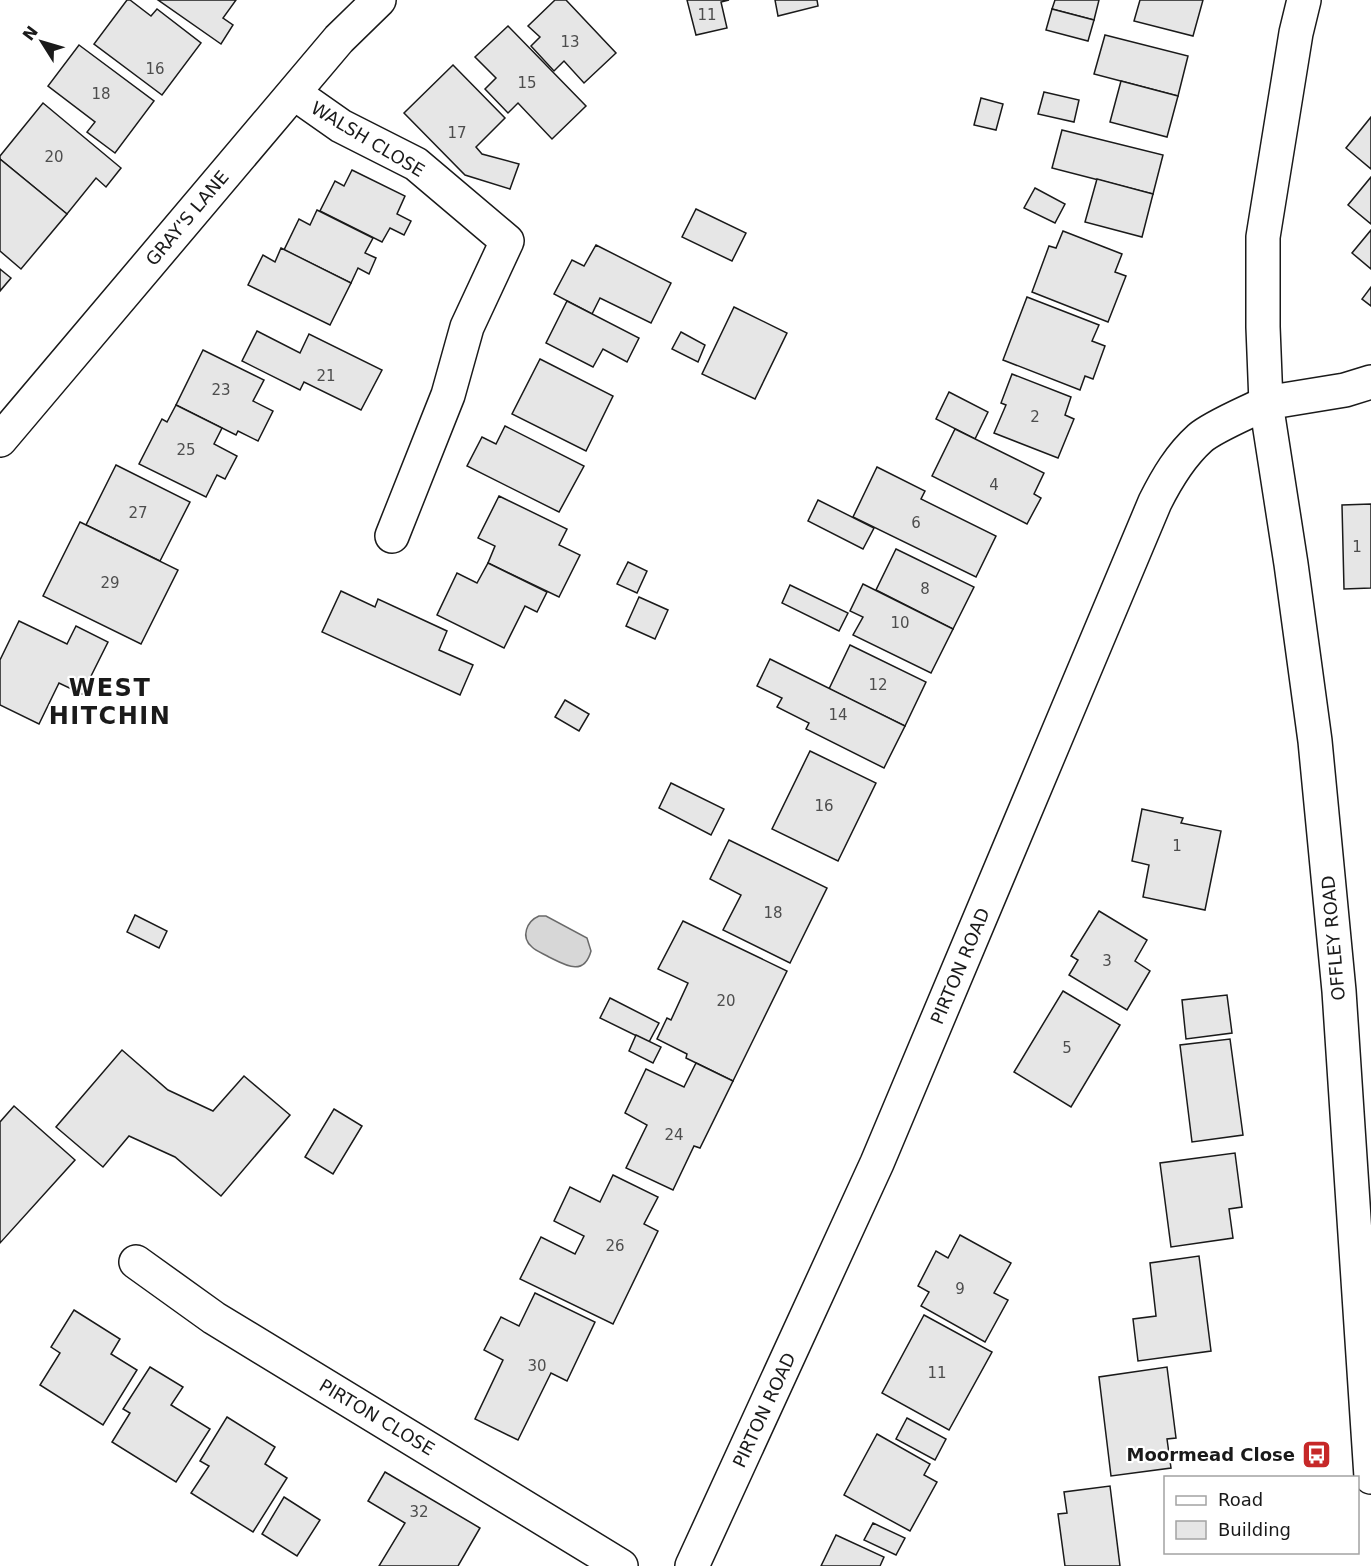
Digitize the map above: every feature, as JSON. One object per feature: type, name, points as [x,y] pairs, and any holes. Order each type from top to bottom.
[{"type":"main road","name":"GRAY'S LANE","points":[[0,440],[339,39],[378,0]]},
{"type":"main road","name":"OFFLEY ROAD","points":[[1304,0],[1296,33],[1263,237],[1266,403],[1291,564],[1316,753],[1339,991],[1371,1477]]},
{"type":"main road","name":"WALSH CLOSE","points":[[294,93],[341,126],[416,164],[507,241],[467,327],[448,394],[392,536]]},
{"type":"main road","name":"PIRTON ROAD","points":[[692,1566],[877,1163],[1146,524],[1169,475],[1183,455],[1202,436],[1266,403],[1345,390],[1371,382]]},
{"type":"main road","name":"PIRTON CLOSE","points":[[136,1262],[214,1318],[621,1566]]},
{"type":"shaded area","points":[[539,916],[546,916],[587,938],[591,951],[584,964],[573,967],[567,965],[538,951],[528,943],[526,934],[528,925]]},
{"type":"building","points":[[127,0],[151,16],[157,9],[201,43],[162,95],[94,44]]},
{"type":"building","points":[[158,0],[236,0],[223,18],[233,25],[221,44]]},
{"type":"building","points":[[555,0],[566,0],[616,53],[584,83],[564,61],[554,71],[531,46],[540,37],[528,26]]},
{"type":"building","points":[[687,0],[729,0],[721,2],[727,28],[696,35]]},
{"type":"building","points":[[775,0],[817,0],[818,6],[778,16]]},
{"type":"building","points":[[1055,0],[1099,0],[1094,20],[1052,9]]},
{"type":"building","points":[[1140,0],[1203,0],[1193,36],[1134,21]]},
{"type":"building","points":[[1052,9],[1094,20],[1088,41],[1046,30]]},
{"type":"building","points":[[508,26],[586,106],[552,139],[518,103],[508,113],[485,89],[496,78],[475,57]]},
{"type":"building","points":[[1105,35],[1188,56],[1178,96],[1094,74]]},
{"type":"building","points":[[79,45],[154,101],[115,153],[87,132],[95,122],[48,86]]},
{"type":"building","points":[[453,65],[505,118],[476,147],[482,154],[519,164],[510,189],[465,175],[404,113]]},
{"type":"building","points":[[1121,81],[1178,96],[1167,137],[1110,122]]},
{"type":"building","points":[[1044,92],[1079,100],[1074,122],[1038,114]]},
{"type":"building","points":[[981,98],[1003,104],[996,130],[974,125]]},
{"type":"building","points":[[43,103],[121,168],[106,187],[96,178],[67,214],[0,159],[0,156]]},
{"type":"building","points":[[1371,117],[1371,169],[1346,148]]},
{"type":"building","points":[[1062,130],[1163,155],[1153,194],[1052,168]]},
{"type":"building","points":[[0,159],[67,214],[21,269],[0,251]]},
{"type":"building","points":[[352,170],[405,196],[397,214],[411,221],[404,235],[390,228],[382,242],[320,211],[335,181],[344,186]]},
{"type":"building","points":[[1371,177],[1371,224],[1348,205]]},
{"type":"building","points":[[1097,179],[1153,194],[1142,237],[1085,222]]},
{"type":"building","points":[[1035,188],[1065,204],[1055,223],[1024,208]]},
{"type":"building","points":[[696,209],[746,233],[732,261],[682,237]]},
{"type":"building","points":[[317,210],[373,238],[365,253],[376,258],[369,274],[358,268],[351,283],[284,250],[299,219],[310,225]]},
{"type":"building","points":[[1371,230],[1371,269],[1352,253]]},
{"type":"building","points":[[1063,231],[1122,254],[1115,272],[1126,276],[1108,322],[1032,292],[1049,246],[1056,248]]},
{"type":"building","points":[[596,245],[671,283],[651,323],[600,298],[592,314],[554,294],[572,260],[584,266]]},
{"type":"building","points":[[281,248],[351,283],[330,325],[248,285],[263,255],[275,262]]},
{"type":"building","points":[[0,269],[11,278],[0,291]]},
{"type":"building","points":[[1371,287],[1371,306],[1362,299]]},
{"type":"building","points":[[1027,297],[1099,325],[1092,341],[1105,346],[1093,379],[1085,376],[1080,390],[1003,360]]},
{"type":"building","points":[[567,301],[639,338],[627,362],[603,349],[593,367],[546,343]]},
{"type":"building","points":[[734,307],[787,333],[755,399],[702,374]]},
{"type":"building","points":[[257,331],[300,353],[309,334],[382,370],[361,410],[304,382],[300,390],[242,361]]},
{"type":"building","points":[[681,332],[705,345],[698,362],[672,349]]},
{"type":"building","points":[[203,350],[264,380],[253,401],[273,411],[258,441],[238,431],[236,435],[176,405]]},
{"type":"building","points":[[540,359],[613,396],[586,451],[512,414]]},
{"type":"building","points":[[1012,374],[1071,397],[1065,415],[1074,419],[1058,458],[994,433],[1006,405],[1001,403]]},
{"type":"building","points":[[949,392],[988,412],[975,439],[936,419]]},
{"type":"building","points":[[176,405],[222,428],[214,444],[237,456],[225,479],[217,475],[206,497],[139,464],[162,419],[167,422]]},
{"type":"building","points":[[505,426],[584,466],[559,512],[467,466],[482,437],[496,444]]},
{"type":"building","points":[[955,429],[1044,473],[1034,494],[1041,498],[1027,524],[932,476]]},
{"type":"building","points":[[116,465],[190,502],[160,561],[86,525]]},
{"type":"building","points":[[877,467],[925,491],[921,499],[996,536],[976,577],[853,517]]},
{"type":"building","points":[[499,496],[567,529],[559,545],[580,555],[559,597],[488,563],[495,546],[478,538]]},
{"type":"building","points":[[818,500],[874,528],[863,549],[808,521]]},
{"type":"building","points":[[1371,504],[1371,588],[1344,589],[1342,505]]},
{"type":"building","points":[[80,522],[178,570],[141,644],[43,596]]},
{"type":"building","points":[[896,549],[974,587],[953,629],[876,590]]},
{"type":"building","points":[[628,562],[647,571],[637,593],[617,584]]},
{"type":"building","points":[[488,563],[547,592],[537,612],[525,606],[504,648],[437,615],[457,573],[477,583]]},
{"type":"building","points":[[863,584],[953,629],[931,673],[853,635],[863,617],[850,611]]},
{"type":"building","points":[[790,585],[848,613],[839,631],[782,603]]},
{"type":"building","points":[[341,591],[375,607],[378,599],[447,631],[439,650],[473,665],[460,695],[322,632]]},
{"type":"building","points":[[639,597],[668,610],[655,639],[626,626]]},
{"type":"building","points":[[19,621],[67,644],[76,626],[108,642],[82,694],[59,683],[39,724],[0,705],[0,660]]},
{"type":"building","points":[[850,645],[926,682],[905,726],[829,689]]},
{"type":"building","points":[[770,659],[905,726],[884,768],[806,729],[809,723],[777,707],[782,698],[757,686]]},
{"type":"building","points":[[565,700],[589,714],[579,731],[555,717]]},
{"type":"building","points":[[810,751],[876,783],[838,861],[772,829]]},
{"type":"building","points":[[671,783],[724,809],[711,835],[659,808]]},
{"type":"building","points":[[1142,809],[1183,818],[1181,823],[1221,831],[1205,910],[1143,897],[1149,865],[1132,861]]},
{"type":"building","points":[[729,840],[827,888],[790,963],[723,930],[741,895],[710,879]]},
{"type":"building","points":[[1099,911],[1147,940],[1135,961],[1150,971],[1127,1010],[1069,975],[1078,960],[1071,956]]},
{"type":"building","points":[[135,915],[167,931],[159,948],[127,932]]},
{"type":"building","points":[[683,921],[787,971],[733,1081],[686,1058],[687,1054],[657,1039],[667,1018],[671,1020],[688,983],[658,969]]},
{"type":"building","points":[[1063,991],[1120,1025],[1071,1107],[1014,1072]]},
{"type":"building","points":[[1227,995],[1232,1033],[1186,1039],[1182,1000]]},
{"type":"building","points":[[610,998],[659,1023],[649,1042],[600,1018]]},
{"type":"building","points":[[636,1035],[661,1047],[653,1063],[629,1051]]},
{"type":"building","points":[[1230,1039],[1243,1135],[1192,1142],[1180,1045]]},
{"type":"building","points":[[122,1050],[168,1090],[213,1111],[244,1076],[290,1115],[221,1196],[175,1157],[129,1136],[103,1167],[56,1127]]},
{"type":"building","points":[[696,1063],[733,1081],[700,1148],[694,1146],[673,1190],[626,1168],[647,1125],[625,1113],[646,1069],[684,1087]]},
{"type":"building","points":[[14,1106],[75,1160],[0,1243],[0,1122]]},
{"type":"building","points":[[334,1109],[362,1126],[333,1174],[305,1157]]},
{"type":"building","points":[[1235,1153],[1242,1207],[1229,1209],[1233,1238],[1171,1247],[1160,1163]]},
{"type":"building","points":[[613,1175],[658,1197],[644,1224],[658,1231],[613,1324],[520,1279],[541,1237],[575,1254],[584,1236],[554,1221],[570,1187],[600,1202]]},
{"type":"building","points":[[960,1235],[1011,1263],[994,1293],[1008,1300],[985,1342],[921,1306],[929,1292],[918,1286],[936,1251],[948,1258]]},
{"type":"building","points":[[1199,1256],[1211,1351],[1138,1361],[1133,1319],[1156,1316],[1150,1263]]},
{"type":"building","points":[[535,1293],[595,1322],[567,1381],[551,1373],[518,1440],[475,1419],[503,1360],[484,1350],[501,1317],[519,1326]]},
{"type":"building","points":[[74,1310],[120,1339],[111,1354],[137,1370],[103,1425],[40,1385],[60,1353],[51,1347]]},
{"type":"building","points":[[924,1315],[992,1352],[949,1430],[882,1393]]},
{"type":"building","points":[[150,1367],[183,1387],[171,1405],[210,1429],[176,1482],[112,1442],[130,1413],[123,1409]]},
{"type":"building","points":[[1167,1367],[1176,1438],[1167,1439],[1171,1468],[1111,1476],[1099,1377]]},
{"type":"building","points":[[227,1417],[275,1447],[265,1464],[287,1478],[253,1532],[191,1493],[209,1466],[200,1461]]},
{"type":"building","points":[[907,1418],[946,1439],[935,1460],[896,1439]]},
{"type":"building","points":[[877,1434],[930,1464],[924,1475],[937,1482],[910,1531],[844,1495]]},
{"type":"building","points":[[385,1472],[480,1528],[458,1566],[379,1566],[405,1523],[368,1501]]},
{"type":"building","points":[[1110,1486],[1120,1566],[1065,1566],[1058,1514],[1067,1513],[1064,1492]]},
{"type":"building","points":[[284,1497],[320,1520],[297,1556],[262,1534]]},
{"type":"building","points":[[873,1523],[905,1538],[896,1555],[864,1540]]},
{"type":"building","points":[[836,1535],[884,1557],[880,1566],[821,1566]]},
{"type":"place","name":"Moormead Close","points":[[1316,1454]]},
{"type":"district","name":"WEST HITCHIN","points":[[110,702]]}]
